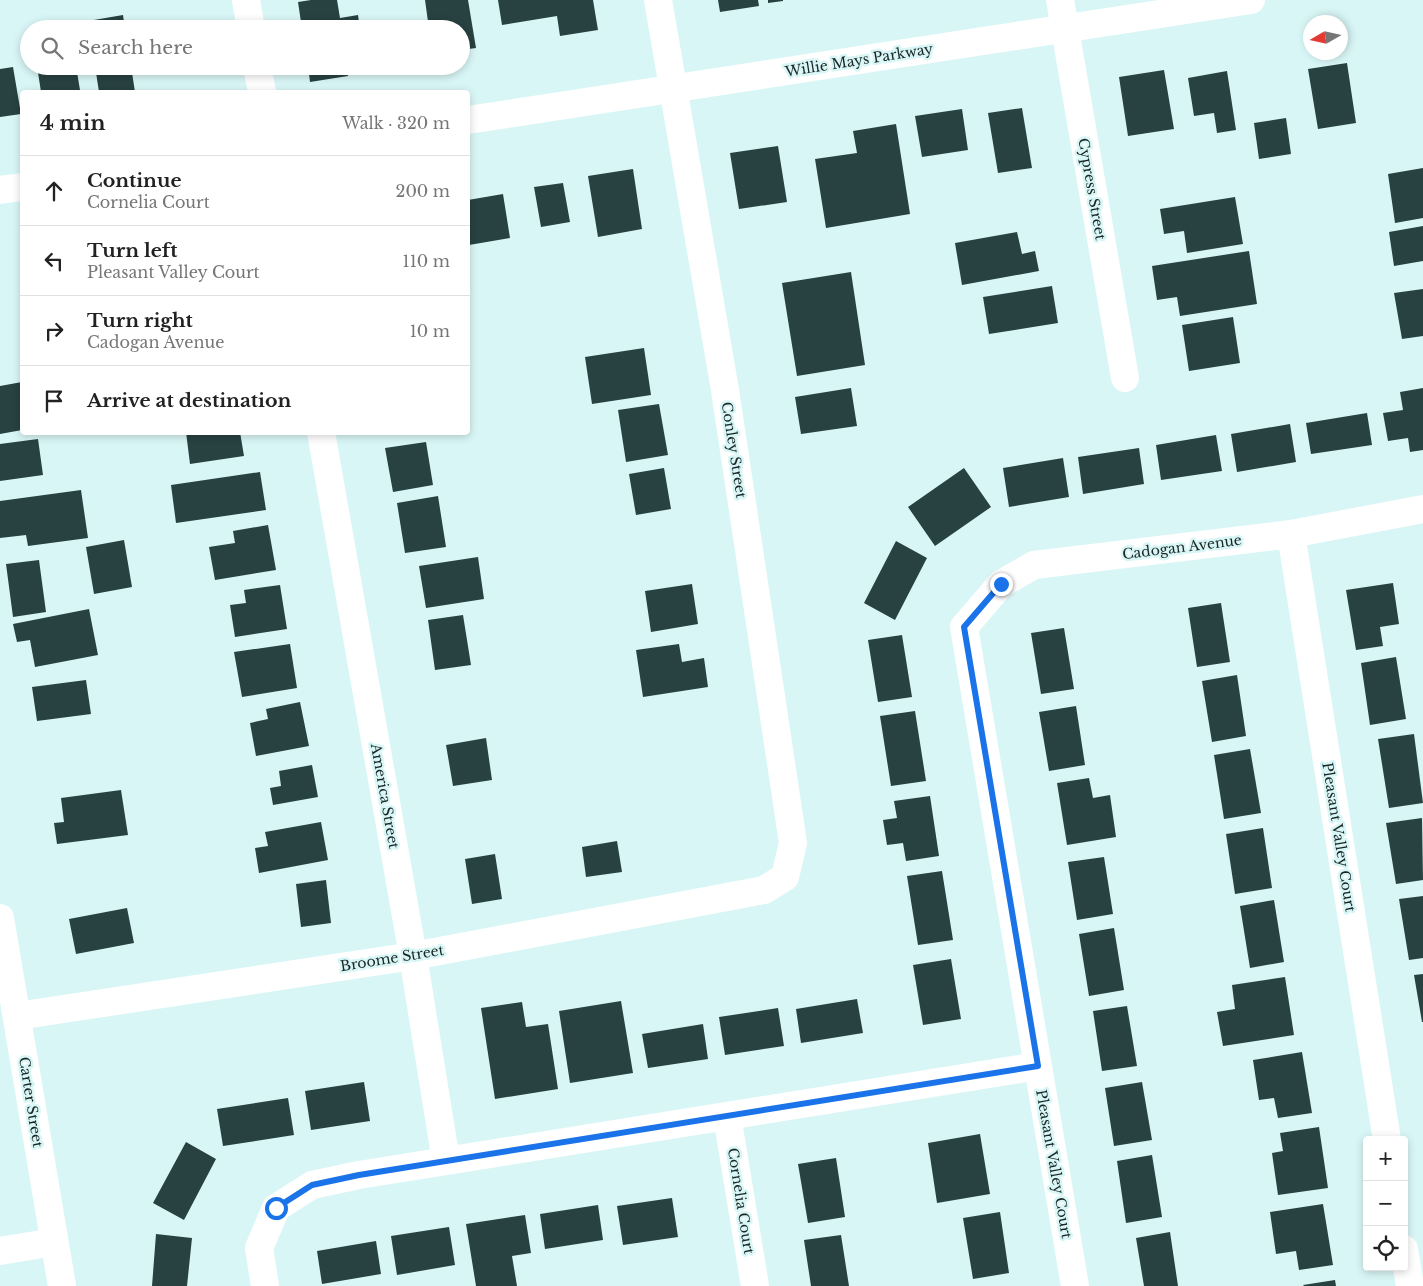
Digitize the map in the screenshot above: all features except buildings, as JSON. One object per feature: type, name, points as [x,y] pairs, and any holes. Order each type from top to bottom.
[{"type":"street","points":[[246,0],[249,20]]},
{"type":"street","name":"Conley Street","points":[[658,0],[725,390],[793,842],[785,877],[764,890]]},
{"type":"street","name":"Cypress Street","points":[[1060,0],[1125,378]]},
{"type":"street","name":"Willie Mays Parkway","points":[[470,120],[1251,0]]},
{"type":"street","points":[[259,75],[262,90]]},
{"type":"street","points":[[0,190],[20,187]]},
{"type":"street","name":"America Street","points":[[322,435],[414,956],[446,1161]]},
{"type":"street","name":"Cadogan Avenue","points":[[964,627],[1001,584],[1034,565],[1291,534],[1423,509]]},
{"type":"street","name":"Pleasant Valley Court","points":[[1291,534],[1386,1136]]},
{"type":"street","name":"Pleasant Valley Court","points":[[964,627],[1075,1286]]},
{"type":"street","name":"Broome Street","points":[[17,1016],[414,956],[764,890]]},
{"type":"street","name":"Carter Street","points":[[0,918],[62,1286]]},
{"type":"street","points":[[265,1286],[259,1248],[276,1208],[312,1185],[446,1161],[1038,1066]]},
{"type":"street","name":"Cornelia Court","points":[[728,1116],[755,1286]]},
{"type":"street","points":[[0,1251],[54,1242]]},
{"type":"street","points":[[1408,1271],[1410,1286]]},
{"type":"route","points":[[276,1208],[312,1185],[359,1175],[1038,1066],[964,627],[1001,584]]}]
